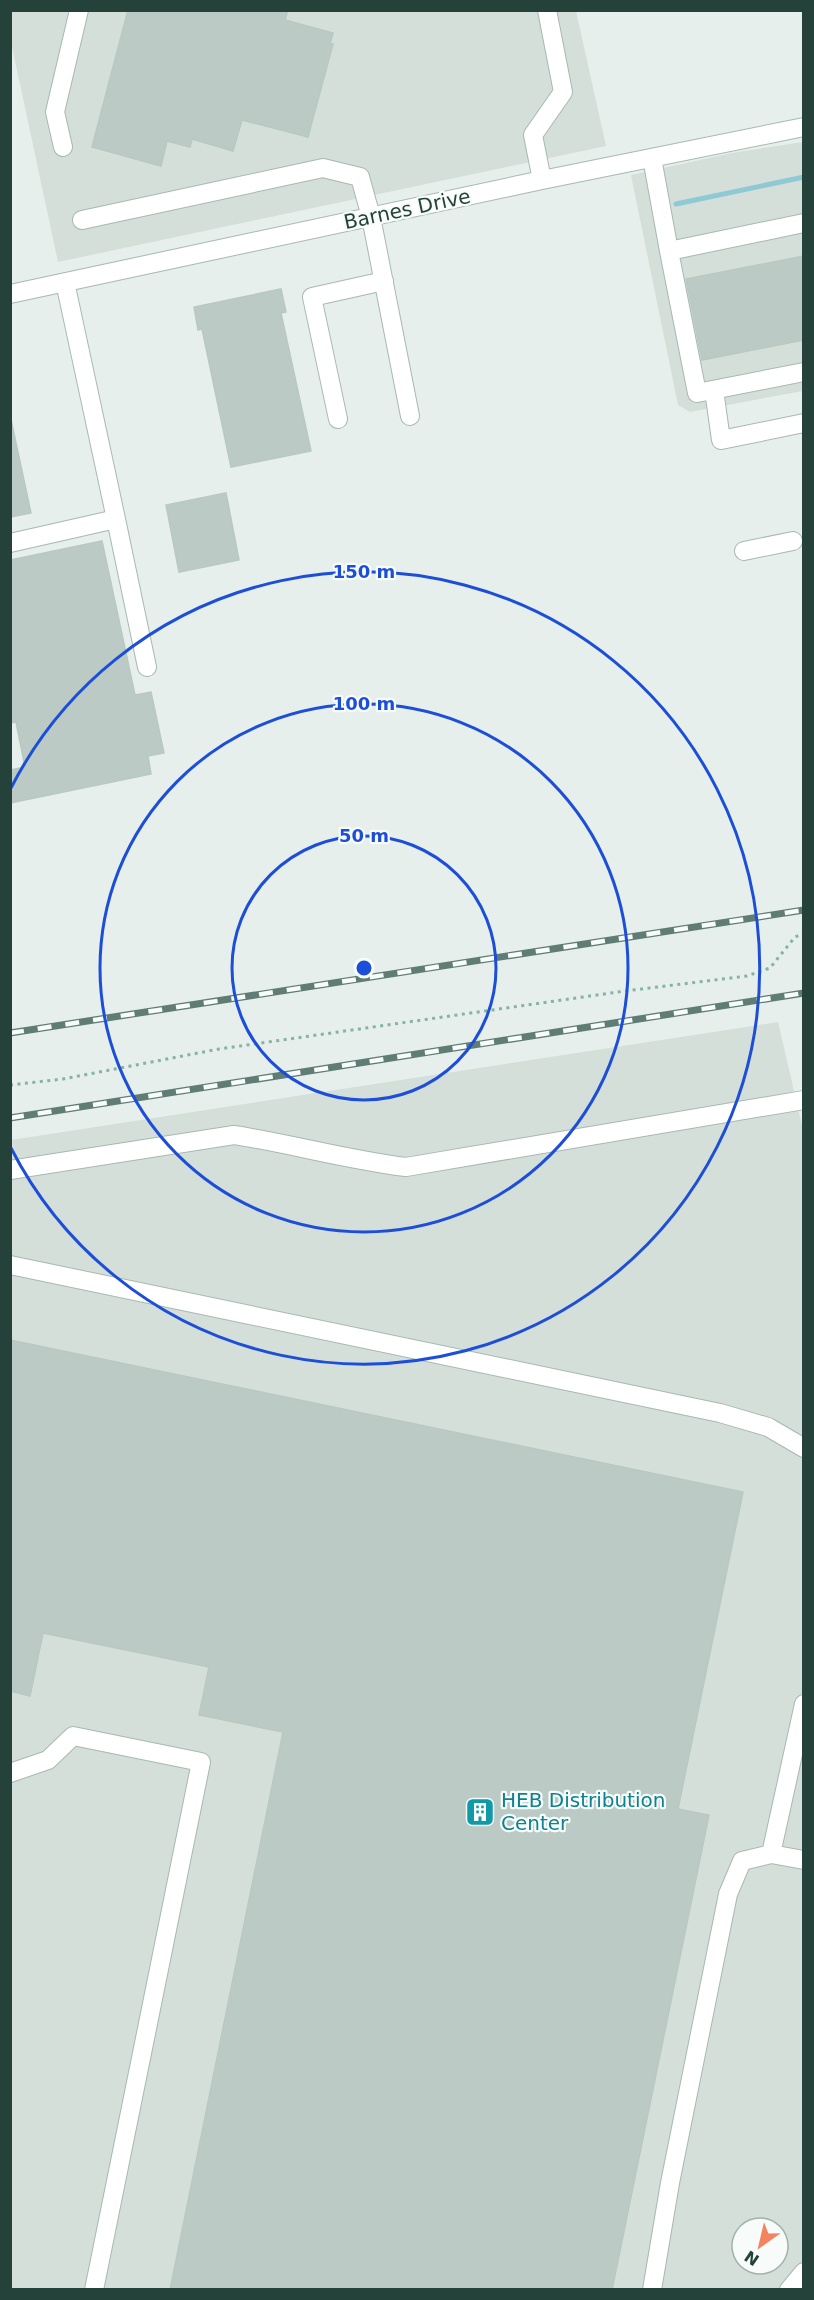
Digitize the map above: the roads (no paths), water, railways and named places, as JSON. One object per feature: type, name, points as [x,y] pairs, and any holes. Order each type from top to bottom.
[{"type":"street","points":[[63,147],[55,112],[80,10]]},
{"type":"street","points":[[542,180],[533,135],[563,92],[547,10]]},
{"type":"street","name":"Barnes Drive","points":[[10,294],[542,180],[804,127]]},
{"type":"street","points":[[652,158],[697,393],[804,372]]},
{"type":"street","points":[[82,220],[323,168],[360,177],[371,217],[410,416]]},
{"type":"street","points":[[669,251],[804,223]]},
{"type":"street","points":[[338,419],[312,297],[384,281]]},
{"type":"street","points":[[65,282],[147,667]]},
{"type":"street","points":[[714,390],[722,440],[804,423]]},
{"type":"street","points":[[10,543],[116,519]]},
{"type":"street","points":[[744,551],[793,541]]},
{"type":"street","points":[[10,1170],[234,1135],[363,1162],[406,1167],[804,1100]]},
{"type":"street","points":[[10,1265],[720,1413],[768,1427],[804,1448]]},
{"type":"street","points":[[771,1854],[804,1704]]},
{"type":"street","points":[[10,1773],[48,1760],[74,1736],[201,1762],[94,2289]]},
{"type":"street","points":[[652,2289],[674,2160],[728,1894],[742,1861],[771,1854],[804,1860]]},
{"type":"street","points":[[789,2289],[804,2272]]},
{"type":"waterway","points":[[676,204],[804,177]]},
{"type":"railway","points":[[10,1033],[804,910]]},
{"type":"railway","points":[[10,1118],[804,993]]},
{"type":"place","name":"HEB Distribution Center","points":[[480,1812]]}]
